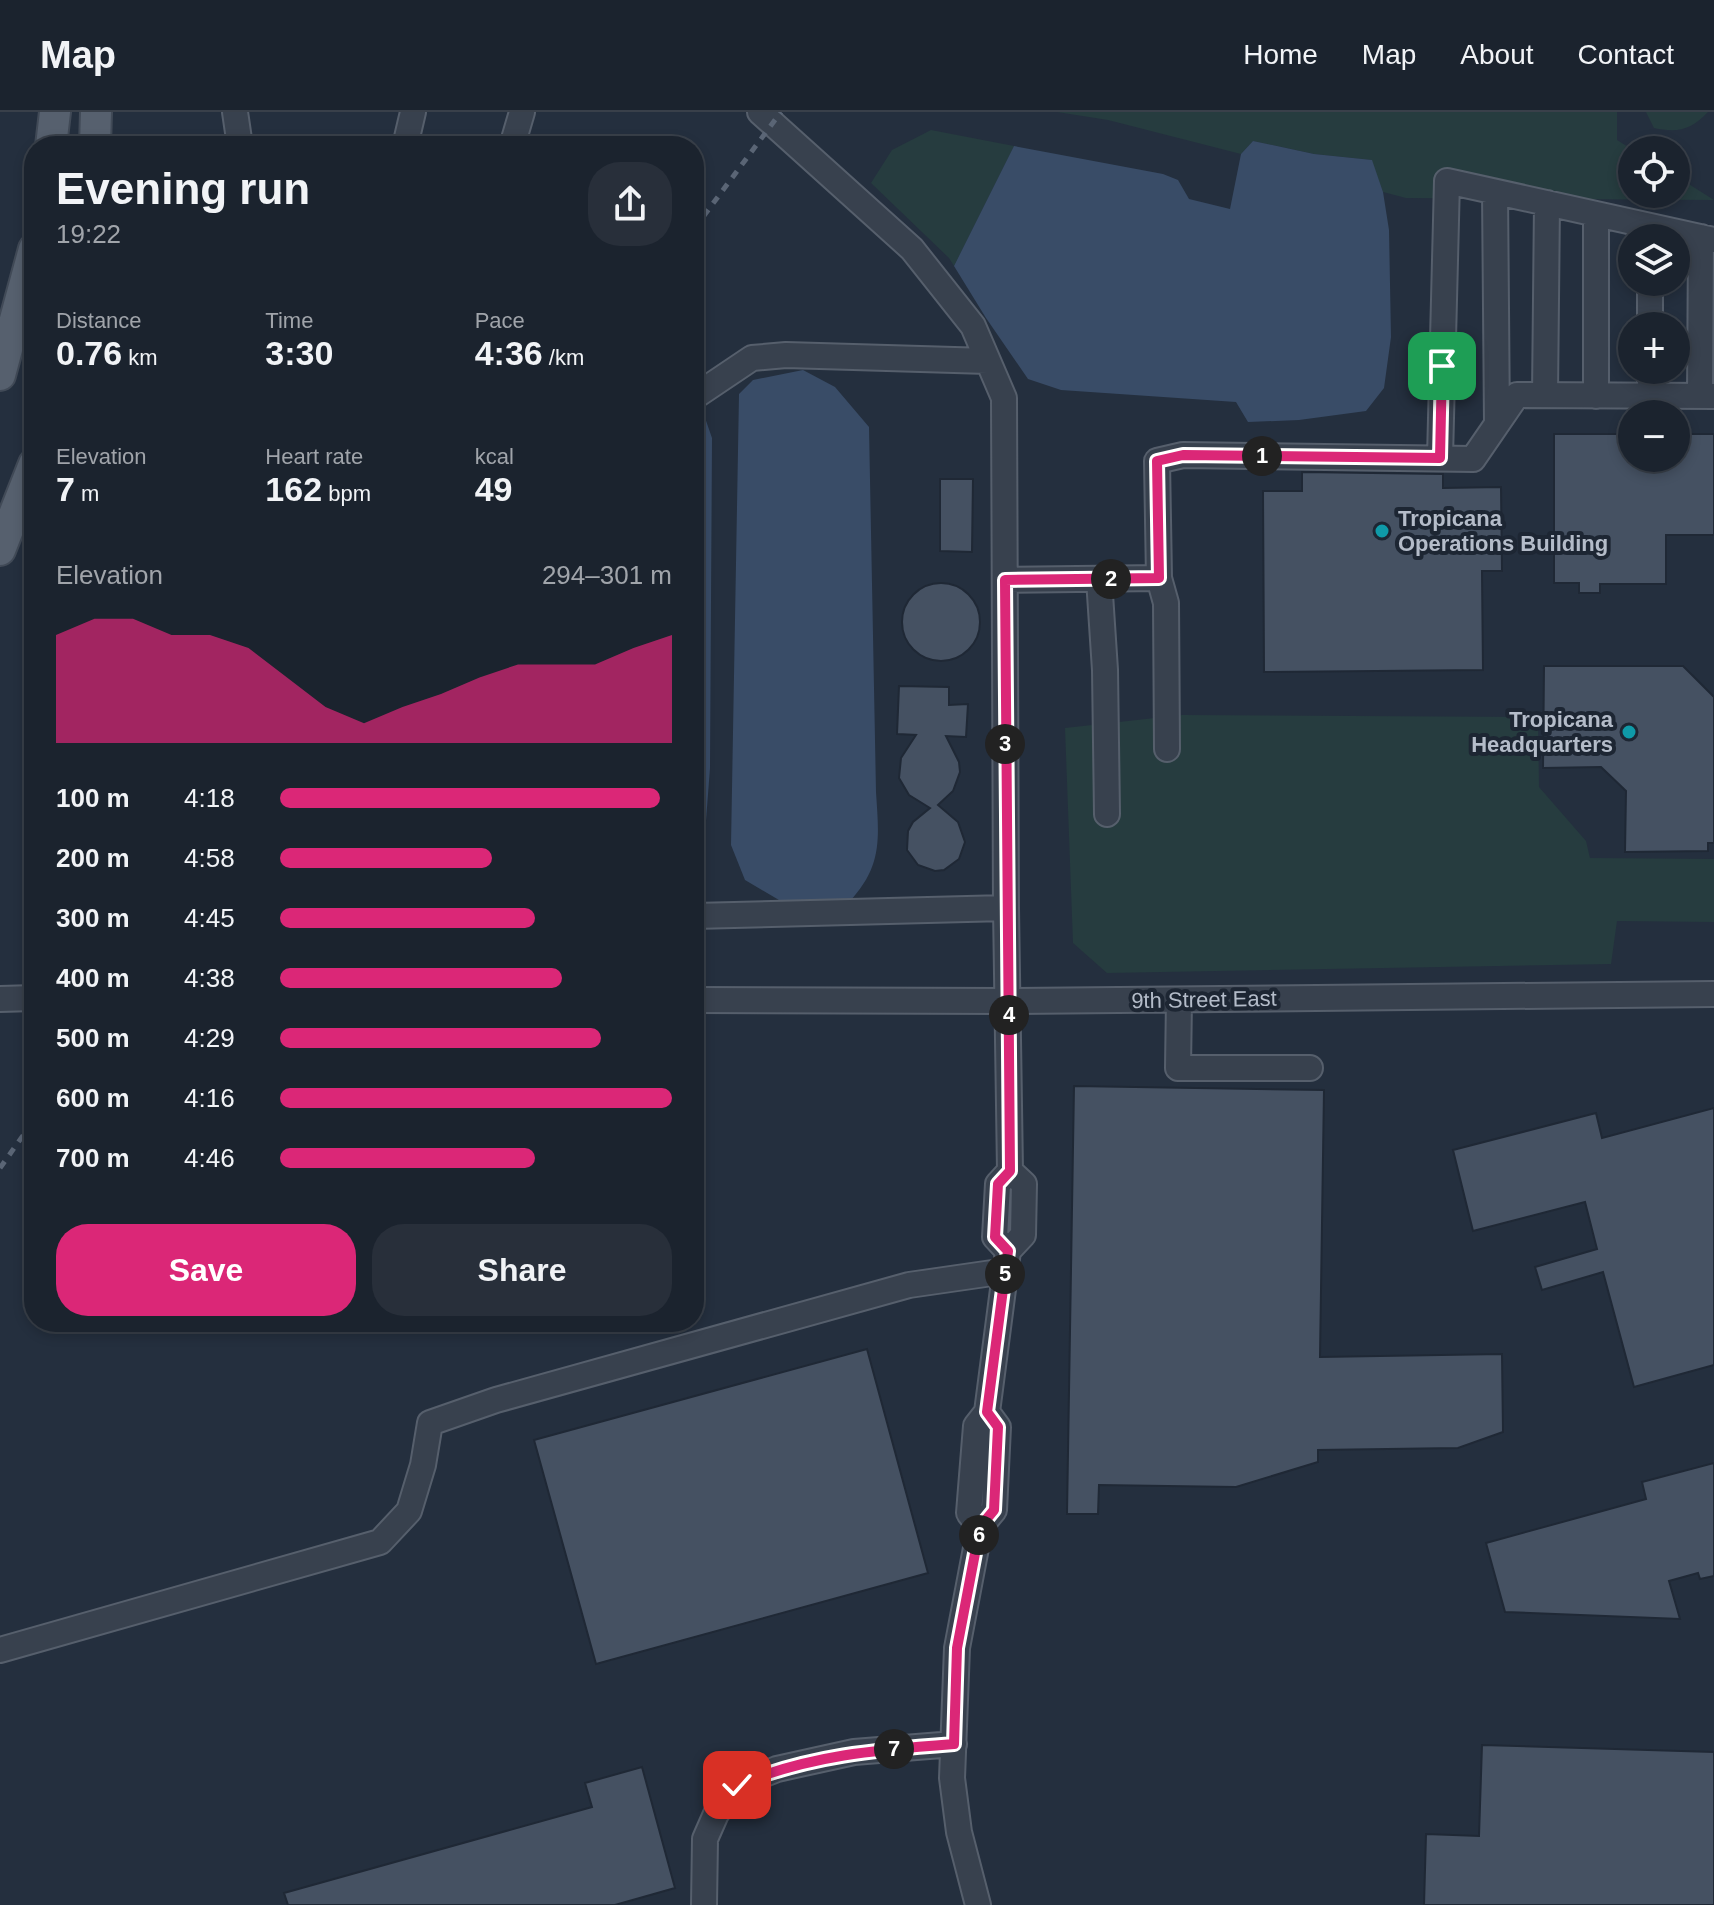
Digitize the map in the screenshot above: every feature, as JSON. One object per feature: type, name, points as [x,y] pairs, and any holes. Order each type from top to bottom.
[{"type":"main road","points":[[52,136],[55,112]]},
{"type":"main road","points":[[95,136],[96,112]]},
{"type":"main road","points":[[0,375],[24,286]]},
{"type":"main road","points":[[0,550],[24,489]]},
{"type":"street","points":[[235,112],[239,136]]},
{"type":"street","points":[[407,136],[413,112]]},
{"type":"street","points":[[515,136],[522,112]]},
{"type":"street","points":[[760,112],[912,249],[973,326],[1004,398],[1010,1171],[1024,1184],[1023,1235],[1007,1261],[987,1412],[998,1427],[994,1510],[980,1527],[957,1648],[952,1778],[959,1832],[978,1905]]},
{"type":"street","points":[[1440,458],[1447,181],[1596,214],[1626,224]]},
{"type":"street","points":[[1495,192],[1497,424]]},
{"type":"street","points":[[1545,395],[1547,203]]},
{"type":"street","points":[[1596,214],[1596,396]]},
{"type":"street","points":[[1167,749],[1166,603],[1159,578],[1157,461],[1183,455],[1473,459],[1517,395],[1707,396],[1707,238]]},
{"type":"street","points":[[704,390],[752,358],[786,355],[988,361]]},
{"type":"street","points":[[1650,384],[1650,396]]},
{"type":"street","points":[[1005,580],[1159,578]]},
{"type":"street","points":[[1099,579],[1105,670],[1107,814]]},
{"type":"street","points":[[704,916],[1006,908]]},
{"type":"street","name":"9th Street East","points":[[704,1000],[1179,1000],[1714,994]]},
{"type":"street","points":[[0,999],[24,998]]},
{"type":"street","points":[[1179,1000],[1178,1068],[1310,1068]]},
{"type":"street","points":[[0,1650],[380,1542],[409,1511],[423,1465],[430,1423],[496,1400],[909,1285],[1007,1261]]},
{"type":"street","points":[[704,1905],[705,1839],[716,1814],[737,1785],[777,1769],[854,1752],[954,1744]]},
{"type":"green space","points":[[1057,112],[1617,112],[1618,199],[1406,198],[1383,192],[1371,160],[1314,154],[1253,141],[1241,154],[1108,120]]},
{"type":"green space","points":[[1646,112],[1708,112],[1684,129],[1670,130],[1654,128]]},
{"type":"green space","points":[[931,130],[1014,146],[954,266],[871,183],[892,150]]},
{"type":"green space","points":[[1690,185],[1714,200],[1690,200]]},
{"type":"green space","points":[[1182,715],[1538,717],[1539,787],[1586,841],[1590,858],[1714,859],[1714,922],[1617,921],[1611,964],[1107,973],[1073,943],[1065,728]]},
{"type":"water","points":[[1253,141],[1314,154],[1372,160],[1383,192],[1389,230],[1391,337],[1384,388],[1366,411],[1299,420],[1248,422],[1236,402],[1061,390],[1028,379],[954,266],[1014,146],[1163,174],[1178,180],[1189,199],[1230,209],[1241,154]]},
{"type":"water","points":[[803,370],[835,387],[869,427],[878,838],[868,876],[849,902],[779,900],[745,880],[731,845],[739,394],[753,380]]},
{"type":"water","points":[[704,415],[712,438],[710,768],[704,847]]},
{"type":"building","points":[[1554,434],[1618,434],[1618,472],[1690,472],[1690,434],[1714,434],[1714,535],[1666,535],[1666,584],[1600,584],[1600,593],[1579,593],[1579,583],[1554,583]]},
{"type":"building","name":"Tropicana Operations Building","points":[[1302,472],[1443,474],[1443,488],[1501,487],[1502,571],[1482,571],[1483,670],[1264,672],[1263,491],[1302,491]]},
{"type":"building","points":[[940,479],[973,479],[972,552],[940,551]]},
{"type":"building","points":[[941,583],[956,586],[968,595],[977,607],[980,622],[977,637],[968,649],[956,658],[941,661],[926,658],[914,649],[905,637],[902,622],[905,607],[914,595],[926,586]]},
{"type":"building","name":"Tropicana Headquarters","points":[[1544,666],[1683,666],[1714,697],[1714,843],[1708,843],[1708,851],[1625,852],[1626,791],[1601,767],[1543,768]]},
{"type":"building","points":[[899,686],[949,687],[949,705],[968,704],[966,737],[946,736],[959,762],[960,772],[953,791],[938,805],[958,822],[965,842],[959,859],[944,870],[935,871],[918,865],[907,850],[908,831],[913,822],[930,808],[909,795],[899,778],[901,758],[916,735],[897,734]]},
{"type":"building","points":[[1074,1086],[1324,1090],[1320,1357],[1502,1354],[1503,1432],[1458,1448],[1318,1450],[1318,1462],[1236,1487],[1099,1485],[1098,1514],[1067,1514]]},
{"type":"building","points":[[1714,1108],[1714,1365],[1634,1387],[1603,1272],[1542,1290],[1535,1267],[1597,1249],[1585,1202],[1473,1231],[1453,1150],[1596,1113],[1602,1138]]},
{"type":"building","points":[[867,1349],[928,1573],[596,1664],[534,1440]]},
{"type":"building","points":[[1714,1463],[1714,1576],[1700,1579],[1698,1573],[1669,1581],[1680,1619],[1505,1612],[1486,1543],[1646,1499],[1642,1482]]},
{"type":"building","points":[[1482,1745],[1714,1752],[1714,1905],[1424,1905],[1426,1834],[1479,1836]]},
{"type":"building","points":[[642,1767],[675,1888],[615,1905],[288,1905],[284,1893],[592,1807],[585,1783]]},
{"type":"railway","points":[[704,216],[781,112]]},
{"type":"railway","points":[[0,1168],[24,1134]]},
{"type":"place","name":"Tropicana Operations Building","points":[[1382,531]]},
{"type":"place","name":"Tropicana Headquarters","points":[[1629,732]]},
{"type":"route","points":[[737,1785],[777,1769],[854,1752],[954,1744],[957,1648],[980,1527],[994,1510],[998,1427],[987,1412],[1008,1251],[995,1237],[998,1184],[1010,1171],[1005,580],[1159,578],[1157,461],[1183,455],[1440,458],[1442,366]]}]
